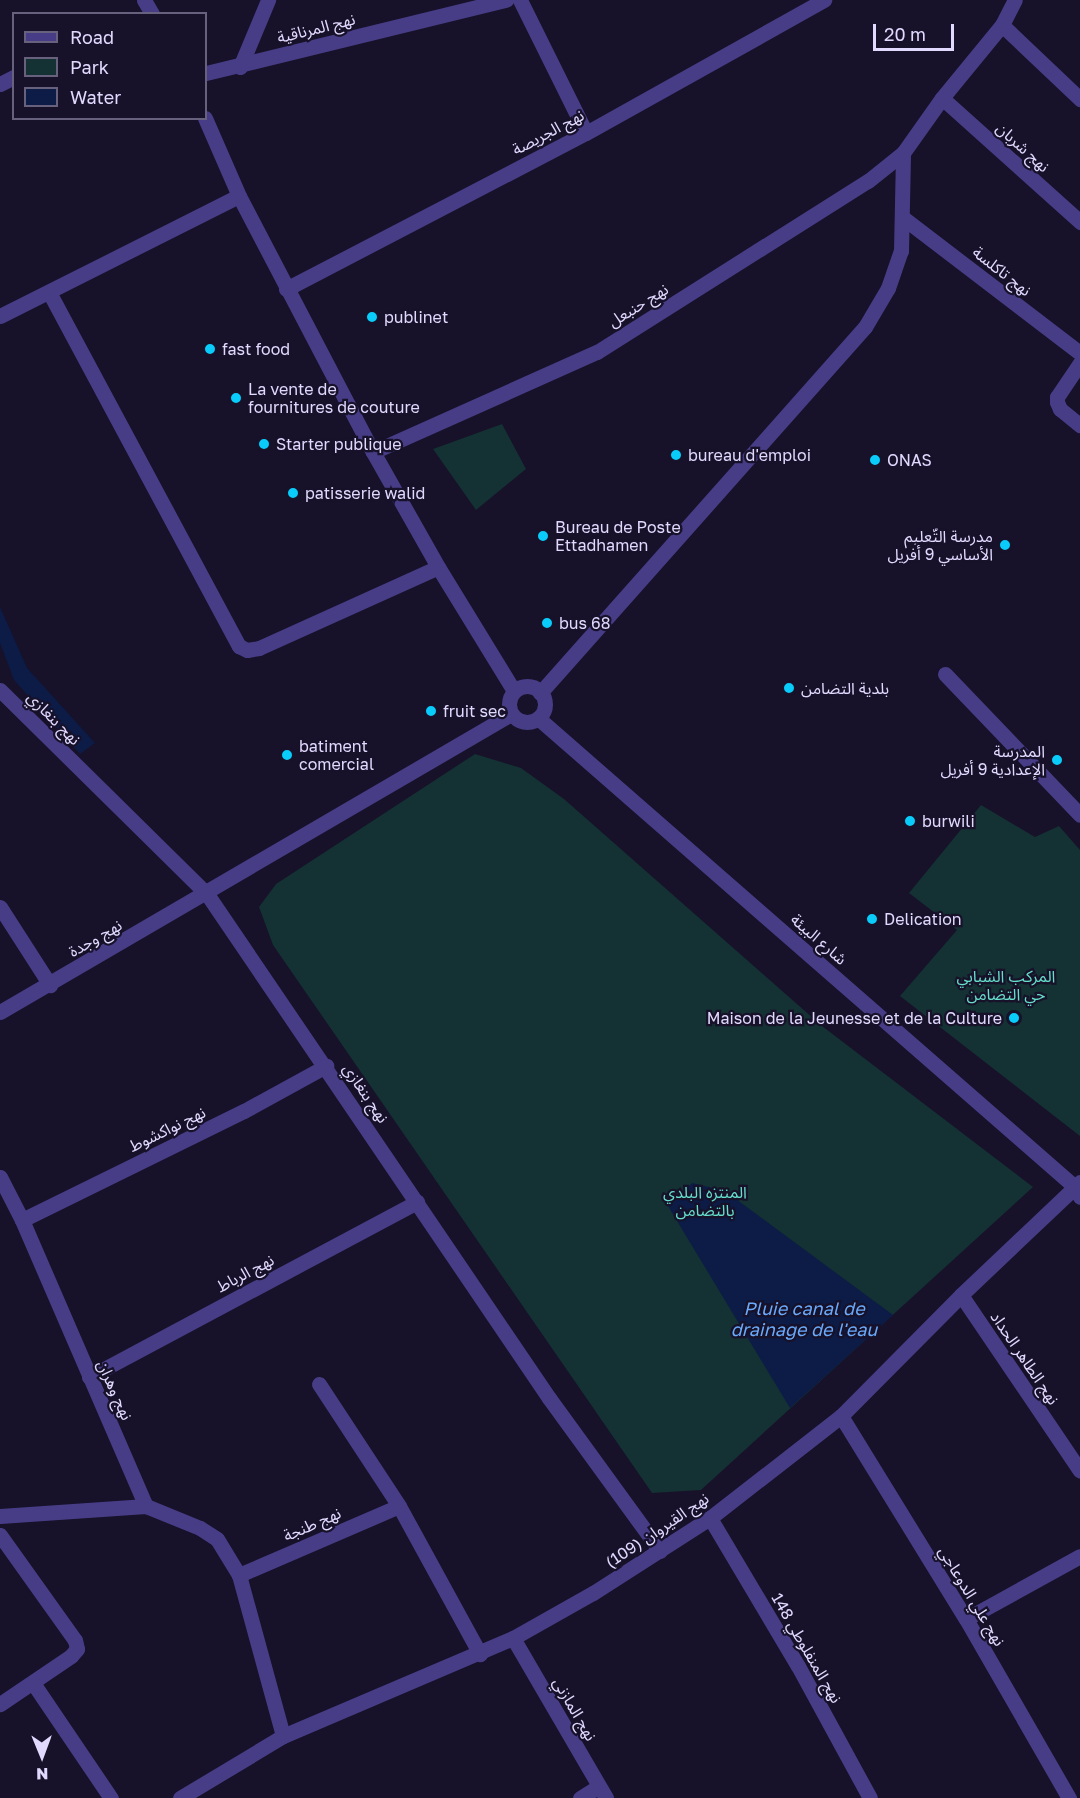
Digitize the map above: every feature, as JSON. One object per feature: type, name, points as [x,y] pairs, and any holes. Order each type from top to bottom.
[{"type":"street","points":[[240,67],[268,0]]},
{"type":"street","name":"نهج المرناقية","points":[[207,74],[506,0]]},
{"type":"street","points":[[520,0],[586,133]]},
{"type":"street","name":"نهج الجريصة","points":[[286,289],[586,133],[824,0]]},
{"type":"street","name":"نهج حنبعل","points":[[373,452],[597,352],[867,181],[903,153],[942,98],[1002,25],[1015,0]]},
{"type":"street","points":[[1002,25],[1080,99]]},
{"type":"street","name":"نهج شربان","points":[[942,98],[1080,222]]},
{"type":"street","points":[[206,120],[239,196],[373,452],[438,567],[514,692]]},
{"type":"street","points":[[540,693],[865,327],[888,288],[901,251],[903,153]]},
{"type":"street","points":[[0,316],[239,196]]},
{"type":"street","name":"نهج تاكلسة","points":[[902,217],[1080,353]]},
{"type":"street","points":[[48,292],[239,646],[247,650],[259,648],[438,567]]},
{"type":"street","points":[[1080,363],[1057,397],[1057,402],[1060,409],[1080,425]]},
{"type":"street","points":[[945,674],[1080,816]]},
{"type":"street","points":[[527,687],[540,693],[544,709],[538,718],[524,722],[511,714],[509,702],[514,692],[527,687]]},
{"type":"street","name":"نهج بنغازي","points":[[0,690],[207,894],[326,1066],[549,1398],[660,1551]]},
{"type":"street","name":"نهج وجدة","points":[[0,1012],[207,894],[511,714]]},
{"type":"street","name":"شارع البيئة","points":[[538,718],[1078,1189]]},
{"type":"street","points":[[0,907],[50,985]]},
{"type":"street","name":"نهج نواكشوط","points":[[22,1220],[244,1111],[326,1066]]},
{"type":"street","name":"نهج وهران","points":[[0,1178],[22,1220],[146,1506]]},
{"type":"street","name":"نهج القيروان (109)","points":[[180,1798],[283,1736],[513,1638],[593,1593],[710,1518],[841,1416],[961,1295],[1078,1189]]},
{"type":"street","name":"نهج الرباط","points":[[89,1377],[417,1202]]},
{"type":"street","name":"نهج الطاهر الحداد","points":[[961,1295],[1080,1471]]},
{"type":"street","points":[[319,1384],[399,1506],[480,1654]]},
{"type":"street","name":"نهج علي الدوعاجي","points":[[841,1416],[966,1619],[1069,1798]]},
{"type":"street","points":[[0,1516],[146,1506],[200,1528],[217,1539],[239,1575],[283,1736]]},
{"type":"street","name":"نهج طنجة","points":[[239,1575],[399,1506]]},
{"type":"street","name":"نهج المنفلوطي 148","points":[[710,1518],[798,1666],[870,1798]]},
{"type":"street","points":[[0,1535],[75,1640],[77,1649],[71,1656],[0,1704]]},
{"type":"street","points":[[966,1619],[1080,1556]]},
{"type":"street","name":"نهج المازني","points":[[513,1638],[603,1792]]},
{"type":"street","points":[[33,1683],[111,1798]]},
{"type":"street","points":[[580,1798],[603,1792]]},
{"type":"green space","points":[[502,424],[526,469],[476,510],[433,449]]},
{"type":"green space","name":"المنتزه البلدي بالتضامن","points":[[475,754],[521,768],[564,799],[822,1026],[1033,1187],[701,1490],[652,1493],[273,945],[259,907],[276,884]]},
{"type":"green space","name":"المركب الشبابي حي التضامن","points":[[981,805],[1035,837],[1059,826],[1080,850],[1080,1136],[900,996],[957,930],[909,893]]},
{"type":"water","points":[[0,607],[27,668],[95,743],[80,754],[14,680],[0,643]]},
{"type":"water","name":"Pluie canal de drainage de l'eau","points":[[692,1183],[725,1191],[893,1315],[790,1408],[668,1206]]},
{"type":"place","name":"publinet","points":[[372,317]]},
{"type":"place","name":"fast food","points":[[210,349]]},
{"type":"place","name":"La vente de fournitures de couture","points":[[236,398]]},
{"type":"place","name":"Starter publique","points":[[264,444]]},
{"type":"place","name":"bureau d'emploi","points":[[676,455]]},
{"type":"place","name":"ONAS","points":[[875,460]]},
{"type":"place","name":"patisserie walid","points":[[293,493]]},
{"type":"place","name":"Bureau de Poste Ettadhamen","points":[[543,536]]},
{"type":"place","name":"مدرسة التّعليم الأساسي 9 أفريل","points":[[1005,545]]},
{"type":"place","name":"bus 68","points":[[547,623]]},
{"type":"place","name":"بلدية التضامن","points":[[789,688]]},
{"type":"place","name":"fruit sec","points":[[431,711]]},
{"type":"place","name":"batiment comercial","points":[[287,755]]},
{"type":"place","name":"المدرسة الإعدادية 9 أفريل","points":[[1057,760]]},
{"type":"place","name":"burwili","points":[[910,821]]},
{"type":"place","name":"Delication","points":[[872,919]]},
{"type":"place","name":"Maison de la Jeunesse et de la Culture","points":[[1014,1018]]}]
